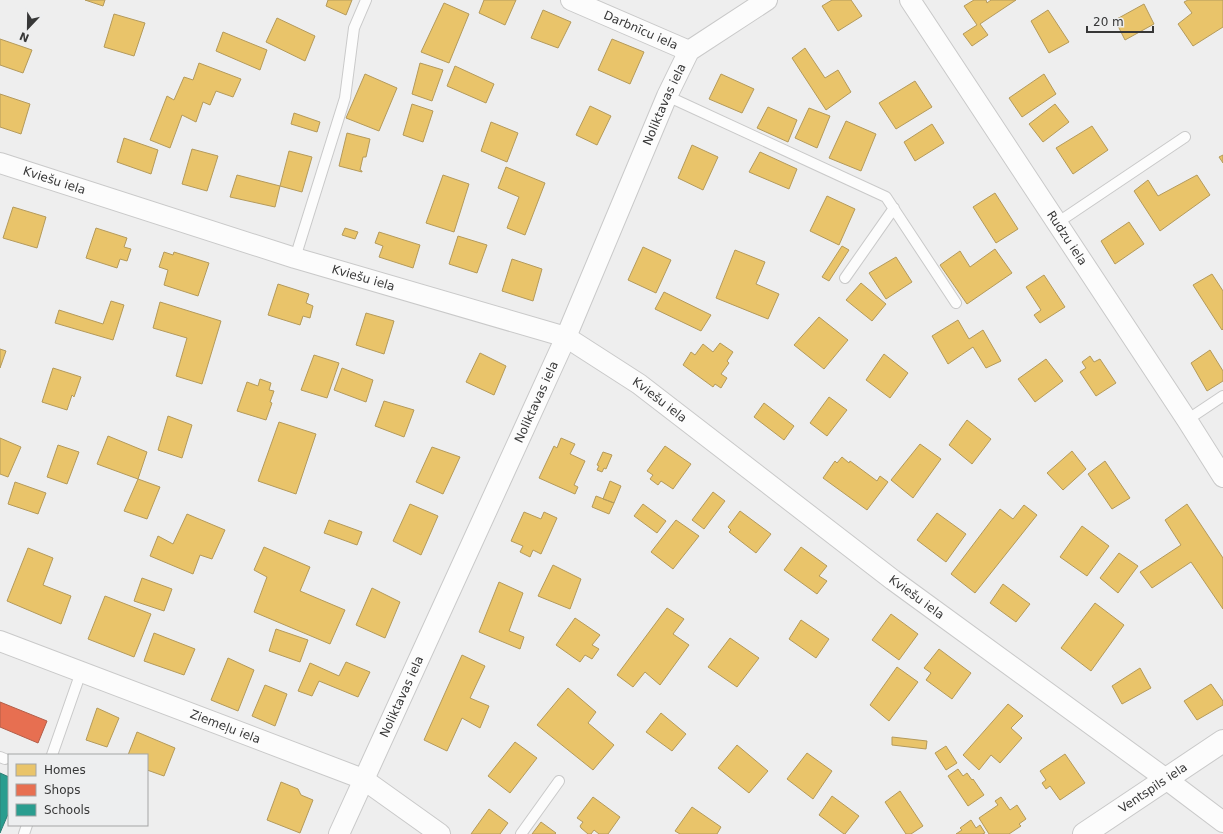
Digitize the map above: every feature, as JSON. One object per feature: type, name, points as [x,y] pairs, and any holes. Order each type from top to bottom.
[{"type":"street","name":"Darbnīcu iela","points":[[571,0],[689,51]]},
{"type":"street","name":"Noliktavas iela","points":[[338,834],[566,337],[668,96],[689,51],[767,0]]},
{"type":"street","name":"Rudzu iela","points":[[910,0],[1223,477]]},
{"type":"street","name":"Kviešu iela","points":[[0,163],[295,258],[566,337],[639,384],[893,580],[1223,822]]},
{"type":"street","name":"Ziemeļu iela","points":[[0,641],[363,779],[440,834]]},
{"type":"street","name":"Ventspils iela","points":[[1084,834],[1223,741]]},
{"type":"lane","points":[[295,258],[345,98],[354,28],[366,0]]},
{"type":"lane","points":[[668,96],[886,197],[956,303]]},
{"type":"lane","points":[[1056,224],[1185,137]]},
{"type":"lane","points":[[845,278],[894,208]]},
{"type":"lane","points":[[1187,420],[1223,396]]},
{"type":"lane","points":[[52,754],[81,672]]},
{"type":"lane","points":[[521,834],[559,781]]},
{"type":"building: Homes","points":[[85,0],[105,0],[103,6]]},
{"type":"building: Homes","points":[[328,0],[352,0],[346,15],[326,6]]},
{"type":"building: Homes","points":[[484,0],[516,0],[505,25],[479,13]]},
{"type":"building: Homes","points":[[832,0],[851,0],[862,16],[838,31],[822,6]]},
{"type":"building: Homes","points":[[974,0],[986,0],[987,3],[991,0],[1016,0],[980,24],[988,35],[972,46],[963,34],[977,25],[964,6]]},
{"type":"building: Homes","points":[[1188,0],[1223,0],[1223,27],[1193,46],[1178,24],[1192,13],[1184,2]]},
{"type":"building: Homes","points":[[444,3],[469,14],[449,63],[421,52]]},
{"type":"building: Homes","points":[[1144,4],[1154,24],[1125,40],[1115,20]]},
{"type":"building: Homes","points":[[543,10],[571,22],[558,48],[531,38]]},
{"type":"building: Homes","points":[[1048,10],[1069,42],[1049,53],[1031,21]]},
{"type":"building: Homes","points":[[114,14],[145,23],[134,56],[104,47]]},
{"type":"building: Homes","points":[[277,18],[315,36],[305,61],[266,42]]},
{"type":"building: Homes","points":[[223,32],[267,50],[260,70],[216,51]]},
{"type":"building: Homes","points":[[0,39],[32,50],[23,73],[0,65]]},
{"type":"building: Homes","points":[[612,39],[644,52],[630,84],[598,70]]},
{"type":"building: Homes","points":[[805,48],[825,78],[838,70],[851,92],[826,110],[792,58]]},
{"type":"building: Homes","points":[[199,63],[241,79],[233,97],[216,91],[210,105],[203,102],[196,122],[182,115],[170,148],[150,140],[167,96],[174,100],[184,77],[193,80]]},
{"type":"building: Homes","points":[[420,63],[443,70],[432,101],[412,94]]},
{"type":"building: Homes","points":[[455,66],[494,84],[486,103],[447,86]]},
{"type":"building: Homes","points":[[365,74],[397,88],[379,131],[346,118]]},
{"type":"building: Homes","points":[[721,74],[754,89],[742,113],[709,99]]},
{"type":"building: Homes","points":[[1044,74],[1056,94],[1022,117],[1009,98]]},
{"type":"building: Homes","points":[[915,81],[932,107],[896,129],[879,103]]},
{"type":"building: Homes","points":[[0,94],[30,104],[21,134],[0,127]]},
{"type":"building: Homes","points":[[412,104],[433,111],[423,142],[403,135]]},
{"type":"building: Homes","points":[[1055,104],[1069,122],[1043,142],[1029,124]]},
{"type":"building: Homes","points":[[590,106],[611,116],[597,145],[576,135]]},
{"type":"building: Homes","points":[[768,107],[797,120],[788,142],[757,128]]},
{"type":"building: Homes","points":[[809,108],[830,116],[817,148],[795,138]]},
{"type":"building: Homes","points":[[294,113],[320,122],[317,132],[291,124]]},
{"type":"building: Homes","points":[[846,121],[876,134],[861,171],[829,158]]},
{"type":"building: Homes","points":[[491,122],[518,133],[507,162],[481,151]]},
{"type":"building: Homes","points":[[932,124],[944,143],[915,161],[904,142]]},
{"type":"building: Homes","points":[[1092,126],[1108,150],[1073,174],[1056,148]]},
{"type":"building: Homes","points":[[347,133],[370,139],[366,157],[363,157],[360,170],[362,172],[339,166]]},
{"type":"building: Homes","points":[[124,138],[158,150],[151,174],[117,162]]},
{"type":"building: Homes","points":[[692,145],[718,157],[703,190],[678,178]]},
{"type":"building: Homes","points":[[192,149],[218,156],[207,191],[182,184]]},
{"type":"building: Homes","points":[[289,151],[312,157],[302,192],[280,186]]},
{"type":"building: Homes","points":[[760,152],[797,169],[789,189],[749,172]]},
{"type":"building: Homes","points":[[1223,155],[1223,163],[1219,157]]},
{"type":"building: Homes","points":[[506,167],[545,183],[525,235],[507,228],[519,197],[498,188]]},
{"type":"building: Homes","points":[[237,175],[280,186],[275,207],[230,197]]},
{"type":"building: Homes","points":[[443,175],[469,184],[454,232],[426,223]]},
{"type":"building: Homes","points":[[1197,175],[1210,195],[1160,231],[1134,191],[1148,180],[1158,196]]},
{"type":"building: Homes","points":[[995,193],[1018,229],[996,243],[973,207]]},
{"type":"building: Homes","points":[[827,196],[855,209],[839,245],[810,231]]},
{"type":"building: Homes","points":[[13,207],[46,217],[37,248],[3,238]]},
{"type":"building: Homes","points":[[1129,222],[1144,244],[1115,264],[1101,241]]},
{"type":"building: Homes","points":[[96,228],[127,238],[124,247],[131,249],[127,261],[120,259],[117,268],[86,258]]},
{"type":"building: Homes","points":[[345,228],[358,232],[355,239],[342,235]]},
{"type":"building: Homes","points":[[379,232],[420,245],[413,268],[379,257],[383,246],[375,243]]},
{"type":"building: Homes","points":[[458,236],[487,245],[477,273],[449,264]]},
{"type":"building: Homes","points":[[842,246],[849,250],[829,281],[822,277]]},
{"type":"building: Homes","points":[[643,247],[671,260],[656,293],[628,280]]},
{"type":"building: Homes","points":[[995,249],[1012,273],[967,304],[940,265],[960,251],[970,267]]},
{"type":"building: Homes","points":[[735,250],[765,262],[756,284],[779,294],[768,319],[716,298]]},
{"type":"building: Homes","points":[[164,252],[173,255],[174,252],[209,263],[198,296],[164,285],[168,270],[159,267]]},
{"type":"building: Homes","points":[[896,257],[912,282],[886,299],[869,273]]},
{"type":"building: Homes","points":[[512,259],[542,269],[533,301],[502,291]]},
{"type":"building: Homes","points":[[1212,274],[1223,291],[1222,330],[1193,285]]},
{"type":"building: Homes","points":[[1044,275],[1065,307],[1040,323],[1034,315],[1041,310],[1026,287]]},
{"type":"building: Homes","points":[[861,283],[886,304],[872,321],[846,300]]},
{"type":"building: Homes","points":[[278,284],[309,294],[306,303],[313,306],[310,318],[303,316],[300,325],[268,315]]},
{"type":"building: Homes","points":[[664,292],[711,315],[701,331],[655,309]]},
{"type":"building: Homes","points":[[111,301],[124,305],[113,340],[55,323],[59,310],[103,324]]},
{"type":"building: Homes","points":[[160,302],[221,321],[202,384],[176,376],[187,338],[153,328]]},
{"type":"building: Homes","points":[[366,313],[394,321],[384,354],[356,345]]},
{"type":"building: Homes","points":[[819,317],[848,340],[824,369],[794,345]]},
{"type":"building: Homes","points":[[958,320],[969,339],[983,330],[1001,361],[986,368],[973,347],[948,364],[932,336]]},
{"type":"building: Homes","points":[[720,343],[733,352],[727,361],[729,363],[721,374],[727,378],[721,388],[715,384],[713,387],[683,365],[691,352],[695,355],[703,344],[713,352]]},
{"type":"building: Homes","points":[[0,349],[6,351],[0,368]]},
{"type":"building: Homes","points":[[1210,350],[1223,371],[1223,381],[1207,391],[1191,363]]},
{"type":"building: Homes","points":[[480,353],[506,366],[494,395],[466,382]]},
{"type":"building: Homes","points":[[884,354],[908,373],[890,398],[866,380]]},
{"type":"building: Homes","points":[[314,355],[339,363],[327,398],[301,390]]},
{"type":"building: Homes","points":[[1090,356],[1094,362],[1100,359],[1116,383],[1096,396],[1080,372],[1086,368],[1082,362]]},
{"type":"building: Homes","points":[[1046,359],[1063,381],[1035,402],[1018,379]]},
{"type":"building: Homes","points":[[53,368],[81,377],[74,397],[72,395],[67,410],[42,402]]},
{"type":"building: Homes","points":[[342,368],[373,380],[366,402],[334,390]]},
{"type":"building: Homes","points":[[260,379],[271,383],[269,390],[274,391],[270,402],[272,403],[266,420],[237,411],[247,382],[258,386]]},
{"type":"building: Homes","points":[[829,397],[847,410],[827,436],[810,423]]},
{"type":"building: Homes","points":[[384,401],[414,410],[404,437],[375,426]]},
{"type":"building: Homes","points":[[764,403],[794,426],[784,440],[754,417]]},
{"type":"building: Homes","points":[[168,416],[192,425],[182,458],[158,450]]},
{"type":"building: Homes","points":[[967,420],[991,439],[972,464],[949,445]]},
{"type":"building: Homes","points":[[279,422],[316,434],[296,494],[258,481]]},
{"type":"building: Homes","points":[[108,436],[147,452],[138,479],[97,464]]},
{"type":"building: Homes","points":[[0,438],[21,447],[8,477],[0,474]]},
{"type":"building: Homes","points":[[561,438],[575,444],[570,454],[585,461],[574,485],[578,487],[575,494],[539,478],[554,446],[557,448]]},
{"type":"building: Homes","points":[[920,444],[941,459],[913,498],[891,480]]},
{"type":"building: Homes","points":[[58,445],[79,452],[67,484],[47,477]]},
{"type":"building: Homes","points":[[665,446],[691,464],[673,489],[661,481],[658,485],[650,479],[653,475],[647,471]]},
{"type":"building: Homes","points":[[432,447],[460,457],[443,494],[416,482]]},
{"type":"building: Homes","points":[[1072,451],[1086,469],[1063,490],[1047,473]]},
{"type":"building: Homes","points":[[603,452],[612,455],[606,469],[604,468],[602,472],[597,470],[599,466],[597,465]]},
{"type":"building: Homes","points":[[842,457],[849,463],[850,461],[877,481],[880,476],[888,482],[867,510],[823,478],[835,461],[837,463]]},
{"type":"building: Homes","points":[[1105,461],[1130,498],[1112,509],[1088,474]]},
{"type":"building: Homes","points":[[138,479],[160,487],[147,519],[124,511]]},
{"type":"building: Homes","points":[[610,481],[621,486],[614,503],[603,499]]},
{"type":"building: Homes","points":[[15,482],[46,493],[38,514],[8,504]]},
{"type":"building: Homes","points":[[713,492],[725,501],[704,529],[692,520]]},
{"type":"building: Homes","points":[[596,496],[614,503],[609,514],[592,507]]},
{"type":"building: Homes","points":[[410,504],[438,516],[421,555],[393,541]]},
{"type":"building: Homes","points":[[643,504],[666,521],[657,533],[634,516]]},
{"type":"building: Homes","points":[[1187,504],[1223,558],[1223,609],[1191,562],[1152,588],[1140,572],[1181,545],[1165,520]]},
{"type":"building: Homes","points":[[1024,505],[1037,515],[975,593],[951,574],[1000,509],[1013,519]]},
{"type":"building: Homes","points":[[740,511],[771,534],[756,553],[729,532],[731,530],[728,527]]},
{"type":"building: Homes","points":[[524,512],[541,519],[544,512],[557,518],[541,554],[533,550],[530,557],[520,552],[523,546],[511,541]]},
{"type":"building: Homes","points":[[937,513],[966,534],[946,562],[917,540]]},
{"type":"building: Homes","points":[[187,514],[225,530],[212,559],[200,555],[193,574],[150,556],[158,536],[173,544]]},
{"type":"building: Homes","points":[[329,520],[362,532],[357,545],[324,533]]},
{"type":"building: Homes","points":[[676,520],[699,536],[673,569],[651,552]]},
{"type":"building: Homes","points":[[1082,526],[1109,546],[1087,576],[1060,557]]},
{"type":"building: Homes","points":[[264,547],[310,567],[300,591],[345,610],[330,644],[254,612],[267,577],[254,570]]},
{"type":"building: Homes","points":[[801,547],[827,566],[819,576],[827,581],[817,594],[784,570]]},
{"type":"building: Homes","points":[[28,548],[53,558],[43,585],[71,596],[61,624],[7,601]]},
{"type":"building: Homes","points":[[1119,553],[1138,566],[1118,593],[1100,578]]},
{"type":"building: Homes","points":[[553,565],[581,579],[570,609],[538,596]]},
{"type":"building: Homes","points":[[142,578],[172,589],[164,611],[134,601]]},
{"type":"building: Homes","points":[[499,582],[523,593],[509,631],[524,637],[520,649],[479,632]]},
{"type":"building: Homes","points":[[1003,584],[1030,604],[1016,622],[990,603]]},
{"type":"building: Homes","points":[[372,588],[400,602],[385,638],[356,625]]},
{"type":"building: Homes","points":[[105,596],[151,614],[134,657],[88,639]]},
{"type":"building: Homes","points":[[1095,603],[1124,625],[1091,671],[1061,648]]},
{"type":"building: Homes","points":[[667,608],[684,619],[673,634],[689,645],[660,685],[645,672],[633,687],[617,675]]},
{"type":"building: Homes","points":[[891,614],[918,634],[899,660],[872,640]]},
{"type":"building: Homes","points":[[575,618],[600,635],[592,645],[599,649],[592,659],[585,655],[580,662],[556,645]]},
{"type":"building: Homes","points":[[801,620],[829,639],[816,658],[789,639]]},
{"type":"building: Homes","points":[[276,629],[308,640],[300,662],[269,651]]},
{"type":"building: Homes","points":[[154,633],[195,649],[184,675],[144,661]]},
{"type":"building: Homes","points":[[730,638],[759,658],[737,687],[708,667]]},
{"type":"building: Homes","points":[[939,649],[971,673],[952,699],[926,680],[931,673],[924,668]]},
{"type":"building: Homes","points":[[462,655],[485,666],[470,698],[489,706],[480,728],[462,718],[447,751],[424,740]]},
{"type":"building: Homes","points":[[228,658],[254,670],[238,711],[211,700]]},
{"type":"building: Homes","points":[[346,662],[370,672],[358,697],[319,681],[312,696],[298,691],[310,663],[339,676]]},
{"type":"building: Homes","points":[[897,667],[918,682],[889,721],[870,705]]},
{"type":"building: Homes","points":[[1140,668],[1151,688],[1122,704],[1112,686]]},
{"type":"building: Homes","points":[[1211,684],[1223,701],[1223,705],[1197,720],[1184,701]]},
{"type":"building: Homes","points":[[265,685],[287,694],[275,726],[252,716]]},
{"type":"building: Homes","points":[[568,688],[596,712],[588,723],[614,745],[593,770],[537,725]]},
{"type":"building: Homes","points":[[1008,704],[1023,716],[1011,728],[1022,738],[1000,763],[991,755],[979,770],[963,755]]},
{"type":"building: Homes","points":[[97,708],[119,718],[107,747],[86,740]]},
{"type":"building: Homes","points":[[661,713],[686,734],[672,751],[646,732]]},
{"type":"building: Homes","points":[[137,732],[175,748],[164,776],[148,770],[148,754],[128,754]]},
{"type":"building: Homes","points":[[892,737],[927,741],[926,749],[892,745]]},
{"type":"building: Homes","points":[[515,742],[537,758],[510,793],[488,776]]},
{"type":"building: Homes","points":[[737,745],[768,771],[749,793],[718,768]]},
{"type":"building: Homes","points":[[946,746],[957,763],[946,770],[935,753]]},
{"type":"building: Homes","points":[[807,753],[832,771],[813,799],[787,779]]},
{"type":"building: Homes","points":[[1065,754],[1085,783],[1060,800],[1050,786],[1046,789],[1042,783],[1046,780],[1040,771]]},
{"type":"building: Homes","points":[[958,769],[963,776],[967,773],[972,780],[973,779],[984,795],[968,806],[948,776]]},
{"type":"building: Homes","points":[[281,782],[298,789],[301,795],[313,800],[300,833],[267,820]]},
{"type":"building: Homes","points":[[900,791],[923,826],[911,834],[906,834],[885,802]]},
{"type":"building: Homes","points":[[832,796],[859,816],[845,834],[819,815]]},
{"type":"building: Homes","points":[[593,797],[620,817],[608,834],[599,834],[594,830],[591,834],[588,834],[580,826],[583,822],[577,818]]},
{"type":"building: Homes","points":[[1001,797],[1010,810],[1017,805],[1026,819],[1019,824],[1021,826],[1009,834],[989,834],[979,818],[998,805],[995,801]]},
{"type":"building: Homes","points":[[692,807],[721,827],[717,834],[680,834],[675,831]]},
{"type":"building: Homes","points":[[489,809],[508,823],[500,834],[471,834]]},
{"type":"building: Homes","points":[[971,820],[976,828],[980,825],[985,833],[956,834],[962,830],[960,828]]},
{"type":"building: Homes","points":[[541,822],[556,833],[532,834]]},
{"type":"building: Shops","points":[[0,702],[47,721],[38,743],[0,727]]},
{"type":"building: Schools","points":[[0,773],[8,777],[8,814],[0,833]]}]
